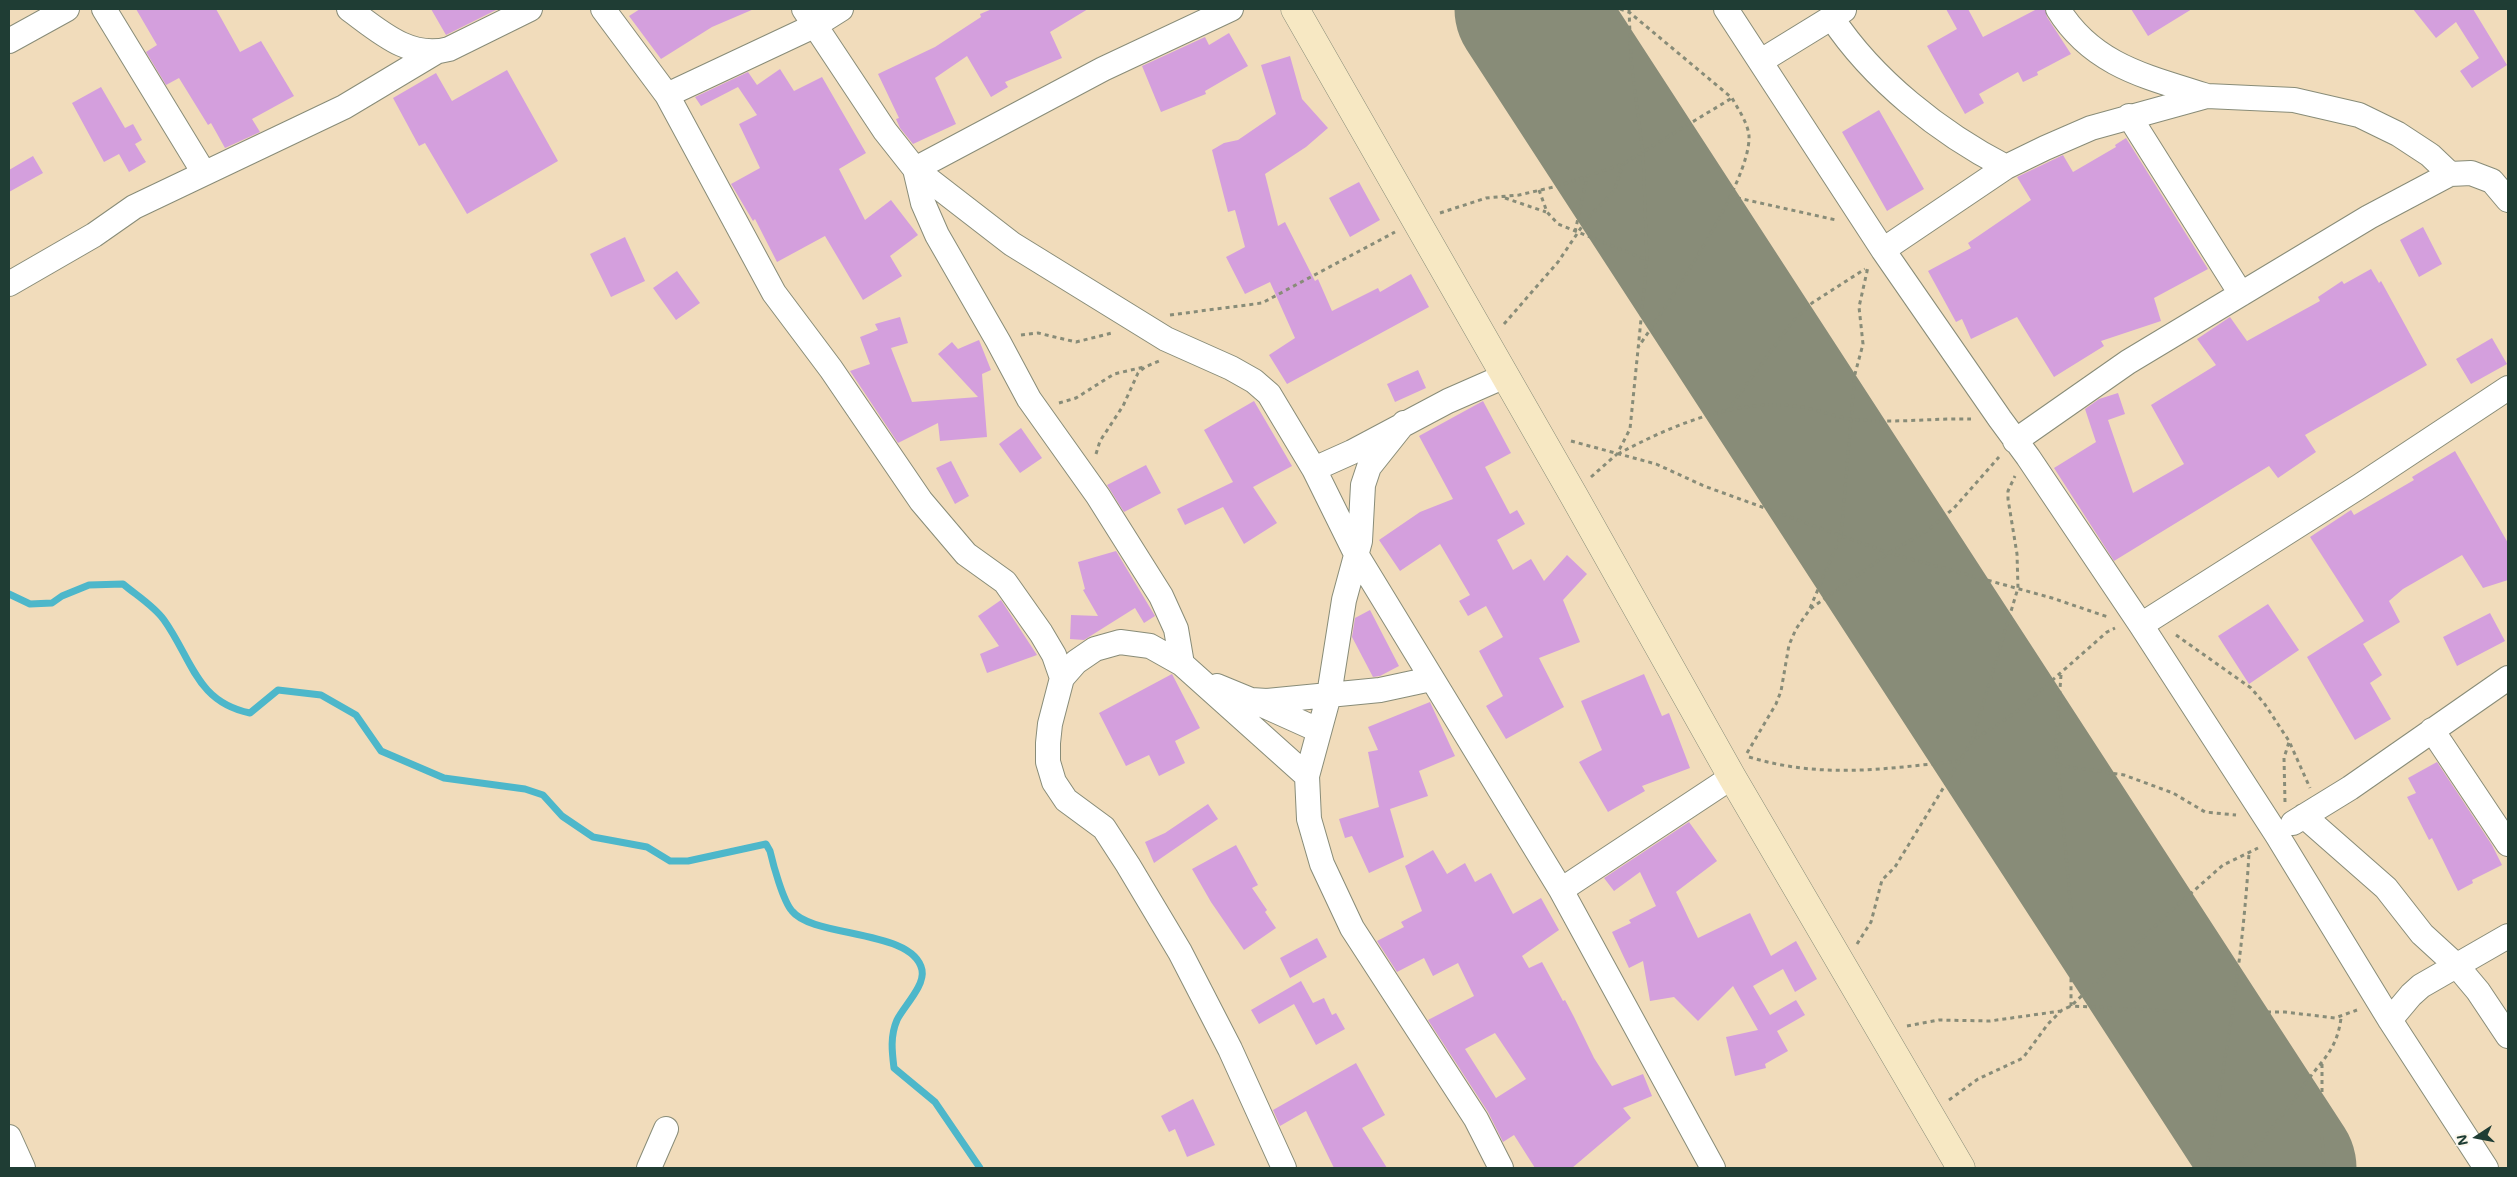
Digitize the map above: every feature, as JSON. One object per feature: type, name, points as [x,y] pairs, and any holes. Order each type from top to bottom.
[{"type":"street","points":[[9,41],[66,9]]},
{"type":"street","points":[[104,9],[204,172]]},
{"type":"street","points":[[349,9],[381,33],[402,45],[420,52],[436,52]]},
{"type":"street","points":[[9,284],[94,236],[134,206],[204,172],[264,147],[344,107],[436,52],[457,45],[530,9]]},
{"type":"street","points":[[603,9],[667,95],[774,293],[831,369],[921,501],[966,554],[1006,582],[1024,606],[1054,655],[1062,678]]},
{"type":"street","points":[[667,95],[809,18],[842,9]]},
{"type":"street","points":[[915,169],[1103,69],[1231,9]]},
{"type":"street","points":[[1295,9],[1536,428],[1732,777],[1961,1168]]},
{"type":"street","points":[[1726,9],[1883,250],[2144,622],[2274,827],[2390,1020],[2486,1168]]},
{"type":"street","points":[[2058,9],[2079,38],[2100,55],[2128,70],[2207,96],[2294,100],[2360,115],[2398,134],[2430,155],[2450,174]]},
{"type":"street","points":[[1761,62],[1839,13],[1851,46],[1868,65],[1942,130],[1972,150],[2006,167]]},
{"type":"street","points":[[809,18],[885,131],[915,169],[1012,244],[1189,351],[1231,368],[1254,381],[1269,394],[1314,469],[1356,554],[1561,890],[1713,1168]]},
{"type":"street","points":[[1883,250],[2006,167],[2091,128],[2207,96]]},
{"type":"street","points":[[2129,116],[2241,294]]},
{"type":"street","points":[[915,169],[923,202],[936,236],[998,341],[1029,399],[1125,537],[1161,596],[1176,629],[1189,670],[1307,776]]},
{"type":"street","points":[[2022,449],[2128,362],[2369,217],[2450,174],[2472,173],[2500,181],[2508,200]]},
{"type":"street","points":[[1314,469],[1352,452],[1404,423],[1505,376]]},
{"type":"street","points":[[2144,622],[2360,486],[2508,388]]},
{"type":"street","points":[[1404,423],[1369,467],[1363,485],[1362,529],[1338,634],[1329,695],[1307,776],[1309,820],[1322,864],[1352,928],[1476,1119],[1501,1168]]},
{"type":"street","points":[[1284,1168],[1255,1100],[1180,952],[1104,828],[1066,800],[1054,782],[1048,762],[1048,743],[1050,724],[1062,678],[1076,662],[1095,649],[1120,642],[1150,646],[1189,670],[1318,730]]},
{"type":"street","points":[[2274,827],[2311,811],[2350,788],[2508,678]]},
{"type":"street","points":[[1251,700],[1380,690],[1431,679]]},
{"type":"street","points":[[2432,730],[2508,844]]},
{"type":"street","points":[[1561,890],[1732,777]]},
{"type":"street","points":[[2311,811],[2386,888],[2422,934],[2457,966],[2508,1036]]},
{"type":"street","points":[[2390,1020],[2411,994],[2508,936]]},
{"type":"street","points":[[649,1168],[666,1129]]},
{"type":"street","points":[[9,1137],[23,1168]]},
{"type":"path","points":[[1620,9],[1629,11],[1732,98],[1749,135],[1748,154],[1708,239],[1639,347]]},
{"type":"path","points":[[1617,454],[1630,429],[1647,260],[1643,153],[1631,59],[1629,11]]},
{"type":"path","points":[[998,341],[1027,333],[1038,333],[1067,341],[1091,340],[1142,322],[1178,314],[1262,303],[1417,221],[1486,198],[1539,190],[1587,177],[1623,164],[1732,98]]},
{"type":"path","points":[[1486,342],[1509,319],[1558,262],[1576,232],[1614,191],[1623,164]]},
{"type":"path","points":[[1576,232],[1587,177]]},
{"type":"path","points":[[1539,190],[1547,212],[1558,224],[1647,260]]},
{"type":"path","points":[[1729,196],[1798,213],[1866,224]]},
{"type":"path","points":[[1502,197],[1547,212]]},
{"type":"path","points":[[1726,412],[1793,321],[1812,303],[1866,269],[1883,250]]},
{"type":"path","points":[[1866,269],[1859,307],[1864,344],[1855,374],[1841,536],[1810,609],[1796,629],[1789,645],[1781,691],[1776,704],[1746,756],[1778,766],[1806,770],[1868,770],[1958,761]]},
{"type":"path","points":[[1040,416],[1050,407],[1076,398],[1114,374],[1145,367],[1189,351]]},
{"type":"path","points":[[1076,465],[1084,464],[1094,459],[1100,441],[1123,406],[1133,381],[1145,367]]},
{"type":"path","points":[[1574,496],[1597,471],[1617,454],[1678,426],[1726,412],[1756,406],[1795,406],[1851,419],[2000,419]]},
{"type":"path","points":[[1536,428],[1617,454],[1656,464],[1704,486],[1889,553],[2018,588],[2091,612],[2144,622],[2188,642],[2251,688],[2264,703],[2289,741],[2311,811]]},
{"type":"path","points":[[1810,609],[1889,553],[1928,530],[2022,449]]},
{"type":"path","points":[[1841,962],[1863,937],[1871,922],[1882,880],[1895,867],[1958,761],[1972,741],[2018,588],[2017,554],[2008,490],[2022,449]]},
{"type":"path","points":[[1972,741],[2015,713],[2107,632],[2123,626],[2144,622]]},
{"type":"path","points":[[2060,675],[2056,734],[2071,910],[2071,1006]]},
{"type":"path","points":[[1882,1032],[1939,1020],[1990,1022],[2062,1010],[2071,1006],[2172,910],[2223,865],[2249,853],[2274,827],[2286,796],[2284,758],[2289,741]]},
{"type":"path","points":[[2058,765],[2124,775],[2172,792],[2205,812],[2274,827]]},
{"type":"path","points":[[2206,1168],[2223,1077],[2247,899],[2249,853]]},
{"type":"path","points":[[2071,1006],[2194,1012],[2299,1013],[2341,1018],[2378,1000]]},
{"type":"path","points":[[1930,1117],[1956,1094],[1978,1079],[2023,1058],[2048,1024],[2062,1010]]},
{"type":"path","points":[[2231,1168],[2274,1128],[2308,1080],[2322,1064],[2336,1041],[2341,1018]]},
{"type":"path","points":[[2322,1064],[2324,1168]]},
{"type":"building","points":[[136,9],[216,9],[240,52],[261,41],[294,96],[252,119],[260,132],[225,148],[211,123],[208,125],[179,78],[166,85],[146,52],[157,45]]},
{"type":"building","points":[[431,9],[498,9],[446,35]]},
{"type":"building","points":[[640,9],[754,9],[712,27],[661,59],[629,16]]},
{"type":"building","points":[[992,9],[1088,9],[1050,32],[1062,58],[1005,82],[1008,87],[991,97],[967,56],[935,78],[956,124],[913,144],[900,128],[896,119],[899,118],[878,74],[935,47],[981,17],[980,14]]},
{"type":"building","points":[[1946,9],[1968,9],[1983,37],[2037,9],[2045,9],[2047,17],[2071,54],[2037,72],[2038,75],[2023,82],[2018,72],[1979,94],[1984,103],[1965,114],[1927,46],[1957,29]]},
{"type":"building","points":[[2131,9],[2192,9],[2148,36]]},
{"type":"building","points":[[2413,9],[2473,9],[2507,65],[2472,88],[2460,71],[2479,58],[2456,22],[2436,38]]},
{"type":"building","points":[[1229,33],[1248,66],[1205,91],[1206,94],[1161,112],[1142,66],[1205,37],[1209,45]]},
{"type":"building","points":[[1290,56],[1302,99],[1328,128],[1306,147],[1265,174],[1278,226],[1285,222],[1315,281],[1318,279],[1332,311],[1378,288],[1380,292],[1411,274],[1429,307],[1287,384],[1269,355],[1295,338],[1270,282],[1245,294],[1226,257],[1245,247],[1235,210],[1228,212],[1212,150],[1224,143],[1238,140],[1276,114],[1261,65]]},
{"type":"building","points":[[780,69],[794,91],[822,77],[866,153],[839,169],[865,220],[891,200],[918,235],[890,256],[902,276],[863,300],[825,236],[777,262],[755,219],[753,221],[731,184],[760,168],[739,124],[757,115],[738,87],[701,106],[695,97],[748,72],[757,85]]},
{"type":"building","points":[[507,70],[558,161],[467,214],[425,143],[419,146],[393,98],[436,73],[452,101]]},
{"type":"building","points":[[101,87],[125,128],[133,124],[142,140],[135,144],[146,162],[129,172],[119,154],[104,162],[72,103]]},
{"type":"building","points":[[1879,110],[1924,189],[1887,211],[1842,132]]},
{"type":"building","points":[[2126,138],[2208,269],[2154,298],[2161,321],[2101,341],[2104,346],[2054,377],[2017,317],[1971,339],[1962,319],[1956,322],[1928,271],[1971,248],[1968,243],[2031,200],[2017,177],[2063,155],[2073,172],[2116,147],[2115,145]]},
{"type":"building","points":[[33,156],[43,173],[9,192],[9,170]]},
{"type":"building","points":[[1359,182],[1380,220],[1350,237],[1329,198]]},
{"type":"building","points":[[2423,227],[2442,264],[2419,277],[2400,240]]},
{"type":"building","points":[[625,237],[645,281],[611,297],[590,254]]},
{"type":"building","points":[[2371,269],[2379,283],[2381,281],[2427,365],[2305,435],[2316,452],[2278,478],[2269,466],[2114,561],[2054,468],[2096,442],[2085,409],[2099,399],[2118,393],[2125,414],[2108,420],[2133,493],[2184,464],[2151,405],[2216,365],[2197,339],[2230,317],[2247,341],[2320,301],[2318,297],[2342,281],[2344,284]]},
{"type":"building","points":[[677,271],[700,303],[676,320],[653,288]]},
{"type":"building","points":[[900,317],[908,343],[891,348],[912,402],[978,397],[938,354],[952,342],[958,349],[979,340],[991,370],[982,374],[987,437],[940,441],[938,423],[898,443],[850,371],[870,364],[860,337],[878,330],[875,324]]},
{"type":"building","points":[[2492,338],[2507,364],[2471,384],[2456,359]]},
{"type":"building","points":[[1418,370],[1426,388],[1395,402],[1387,384]]},
{"type":"building","points":[[1254,401],[1292,466],[1253,487],[1277,523],[1244,544],[1223,507],[1185,525],[1177,509],[1233,482],[1204,430]]},
{"type":"building","points":[[1483,401],[1511,453],[1485,467],[1510,514],[1517,510],[1525,524],[1497,540],[1513,570],[1531,559],[1544,581],[1567,555],[1587,574],[1563,600],[1580,642],[1539,658],[1564,707],[1506,739],[1486,706],[1503,696],[1479,651],[1503,637],[1486,606],[1468,616],[1459,601],[1470,595],[1440,544],[1400,571],[1379,540],[1420,512],[1453,499],[1419,436]]},
{"type":"building","points":[[1021,428],[1042,458],[1020,473],[999,444]]},
{"type":"building","points":[[2455,451],[2508,543],[2508,580],[2483,588],[2462,555],[2403,589],[2389,601],[2400,622],[2363,644],[2382,675],[2370,683],[2391,719],[2355,740],[2307,657],[2364,621],[2310,537],[2351,510],[2354,515],[2414,480],[2412,477]]},
{"type":"building","points":[[951,461],[969,496],[955,504],[936,468]]},
{"type":"building","points":[[1146,465],[1161,493],[1124,512],[1107,485]]},
{"type":"building","points":[[1116,551],[1155,616],[1144,623],[1135,608],[1084,640],[1070,639],[1071,615],[1098,616],[1083,590],[1085,589],[1078,562]]},
{"type":"building","points":[[1001,600],[1037,655],[987,673],[980,654],[999,646],[978,616]]},
{"type":"building","points":[[2268,604],[2299,650],[2249,684],[2218,636]]},
{"type":"building","points":[[1370,610],[1399,666],[1380,676],[1373,677],[1352,637],[1355,618]]},
{"type":"building","points":[[2490,613],[2505,641],[2457,666],[2443,637]]},
{"type":"building","points":[[1172,674],[1200,728],[1175,741],[1185,763],[1159,776],[1149,755],[1126,766],[1099,713]]},
{"type":"building","points":[[1644,674],[1662,716],[1669,713],[1690,768],[1642,786],[1645,791],[1608,812],[1579,762],[1602,750],[1581,701]]},
{"type":"building","points":[[1430,702],[1455,756],[1419,771],[1428,796],[1390,809],[1404,857],[1369,873],[1352,836],[1345,838],[1339,819],[1379,807],[1368,752],[1378,750],[1368,727]]},
{"type":"building","points":[[2437,762],[2492,845],[2502,865],[2472,880],[2473,883],[2458,891],[2432,838],[2429,840],[2407,797],[2416,793],[2408,778]]},
{"type":"building","points":[[1208,804],[1218,819],[1154,863],[1145,842],[1165,833]]},
{"type":"building","points":[[1689,822],[1717,861],[1676,892],[1698,938],[1750,913],[1771,956],[1796,941],[1817,979],[1795,992],[1783,969],[1753,986],[1770,1015],[1796,1000],[1805,1015],[1777,1031],[1788,1051],[1765,1064],[1766,1068],[1735,1076],[1726,1037],[1758,1030],[1733,986],[1698,1021],[1674,997],[1650,1001],[1643,961],[1629,968],[1612,932],[1631,923],[1629,920],[1656,906],[1640,872],[1614,891],[1604,878]]},
{"type":"building","points":[[1236,845],[1258,885],[1252,888],[1267,910],[1265,912],[1276,928],[1244,950],[1211,902],[1192,869]]},
{"type":"building","points":[[1433,850],[1447,874],[1465,863],[1475,882],[1491,873],[1513,914],[1541,898],[1559,930],[1522,956],[1529,968],[1542,962],[1563,1001],[1565,1000],[1594,1058],[1612,1086],[1643,1074],[1652,1096],[1623,1108],[1631,1118],[1572,1168],[1535,1168],[1514,1135],[1503,1142],[1488,1112],[1428,1020],[1474,996],[1458,963],[1433,976],[1424,958],[1397,972],[1377,941],[1404,927],[1401,922],[1422,911],[1405,866]],"holes":[[[1495,1033],[1526,1079],[1496,1098],[1465,1049]]]},
{"type":"building","points":[[1317,938],[1327,957],[1290,978],[1280,958]]},
{"type":"building","points":[[1301,981],[1313,1003],[1324,998],[1332,1015],[1336,1013],[1345,1029],[1316,1045],[1294,1004],[1259,1024],[1251,1010]]},
{"type":"building","points":[[1356,1063],[1385,1115],[1362,1128],[1387,1168],[1334,1168],[1306,1111],[1280,1126],[1273,1110]]},
{"type":"building","points":[[1193,1099],[1215,1145],[1187,1157],[1175,1129],[1169,1132],[1161,1116]]},
{"type":"waterway","points":[[9,594],[30,604],[52,603],[62,596],[89,585],[123,584],[150,605],[164,620],[189,664],[206,689],[232,707],[250,713],[278,690],[321,695],[356,715],[381,751],[444,778],[525,789],[543,795],[562,816],[593,837],[647,847],[670,861],[688,861],[766,844],[785,899],[792,911],[803,920],[820,926],[883,940],[901,947],[915,957],[922,970],[922,976],[917,989],[900,1014],[893,1032],[894,1068],[935,1102],[980,1168]]},
{"type":"runway","points":[[1529,9],[2282,1168]]}]
